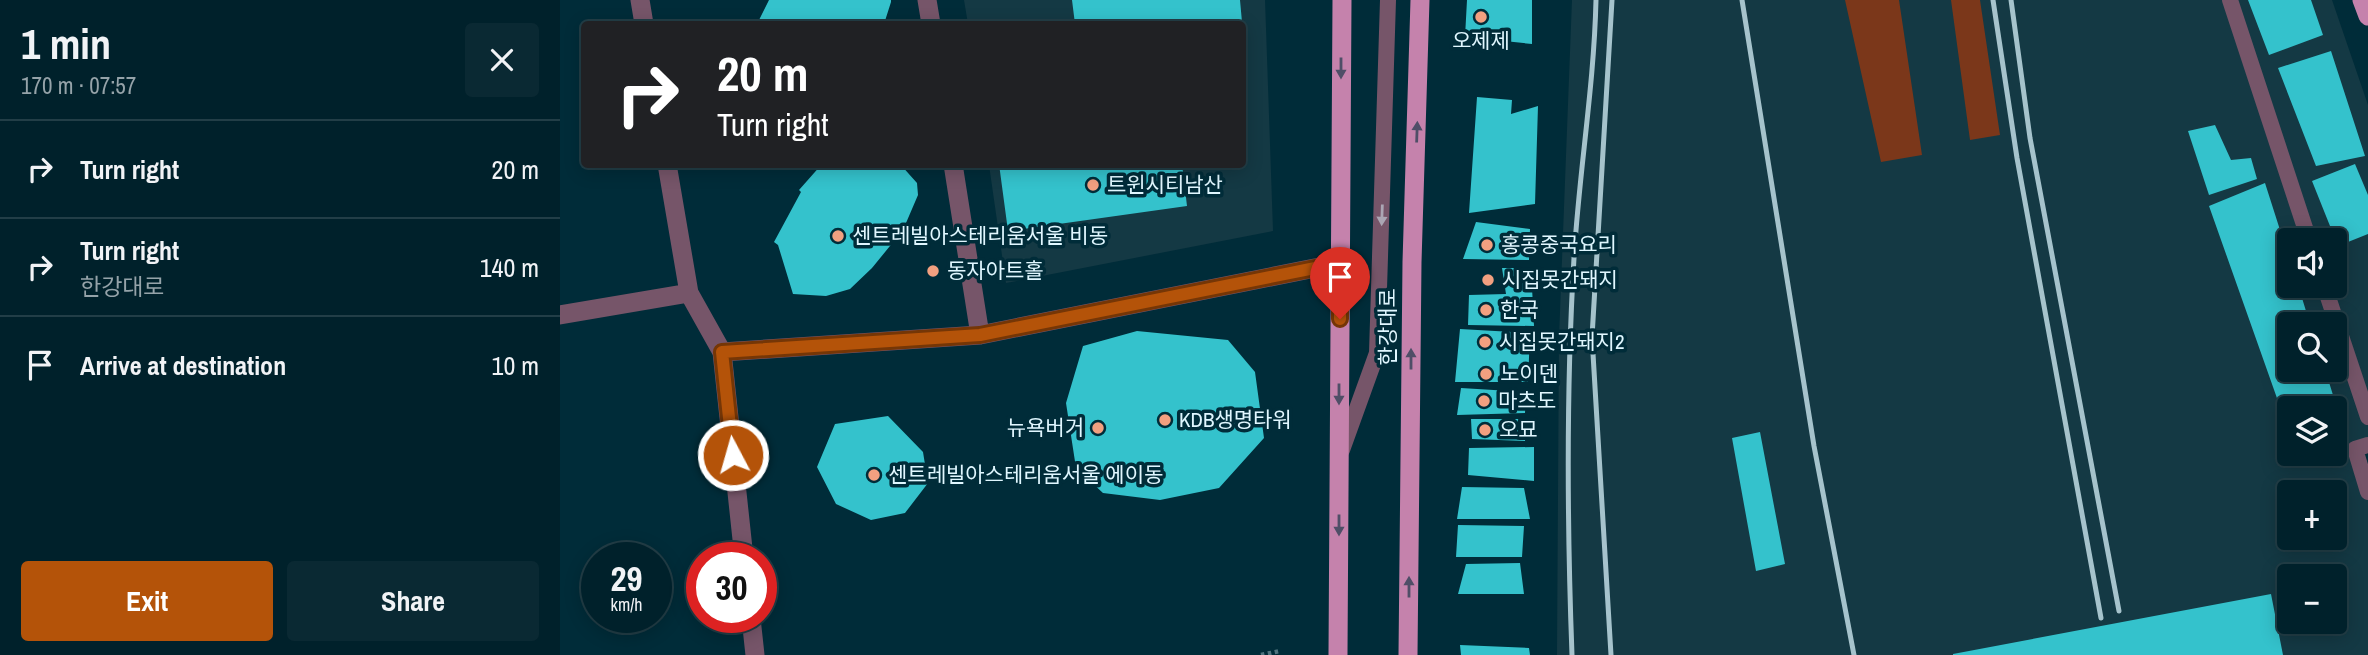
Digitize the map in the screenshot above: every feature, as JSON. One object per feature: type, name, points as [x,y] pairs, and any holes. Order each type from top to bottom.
[{"type":"main road","points":[[1338,655],[1342,0]]},
{"type":"main road","name":"한강대로","points":[[1408,655],[1412,262],[1420,0]]},
{"type":"main road","points":[[2362,0],[2368,16]]},
{"type":"street","points":[[640,0],[644,21]]},
{"type":"street","points":[[927,0],[930,21]]},
{"type":"street","points":[[668,168],[689,293],[722,352],[742,542]]},
{"type":"street","points":[[954,168],[980,335]]},
{"type":"street","points":[[722,352],[980,335],[1340,263]]},
{"type":"street","points":[[560,315],[689,293]]},
{"type":"street","points":[[753,633],[755,655]]},
{"type":"lane","points":[[1339,457],[1377,353],[1388,0]]},
{"type":"lane","points":[[2230,0],[2305,228]]},
{"type":"lane","points":[[2328,298],[2368,417]]},
{"type":"lane","points":[[2368,445],[2355,449],[2368,492]]},
{"type":"path","points":[[1261,655],[1280,651]]},
{"type":"shaded area","name":"트윈시티남산","points":[[964,0],[1265,0],[1273,231],[1006,283],[989,168],[1246,168],[1246,21],[968,21]]},
{"type":"shaded area","points":[[1572,0],[2332,0],[2368,105],[2368,443],[2353,451],[2368,486],[2368,655],[1557,655],[1559,338]]},
{"type":"shaded area","points":[[1845,0],[1899,0],[1922,155],[1881,162]]},
{"type":"shaded area","points":[[1951,0],[1980,0],[2000,135],[1970,140]]},
{"type":"building","points":[[769,0],[891,0],[885,21],[758,21]]},
{"type":"building","points":[[1072,0],[1240,0],[1242,21],[1075,21]]},
{"type":"building","points":[[1467,0],[1532,0],[1532,44],[1465,37]]},
{"type":"building","points":[[2248,0],[2311,0],[2323,35],[2269,55]]},
{"type":"building","points":[[2331,51],[2365,156],[2316,166],[2278,68]]},
{"type":"building","points":[[1477,97],[1512,100],[1511,114],[1538,106],[1535,204],[1469,213]]},
{"type":"building","points":[[2215,125],[2231,160],[2251,158],[2257,179],[2209,195],[2188,131]]},
{"type":"building","points":[[2355,164],[2368,195],[2368,234],[2347,242],[2347,228],[2331,228],[2312,181]]},
{"type":"building","name":"센트레빌아스테리움서울 비동","points":[[818,168],[904,168],[917,183],[918,195],[903,230],[872,268],[850,289],[826,296],[793,294],[778,245],[774,242],[801,192],[799,190]]},
{"type":"building","name":"트윈시티남산","points":[[1000,168],[1182,168],[1187,206],[1008,231]]},
{"type":"building","points":[[2265,183],[2279,228],[2277,228],[2277,298],[2302,298],[2306,312],[2277,312],[2277,382],[2329,382],[2333,396],[2277,398],[2209,206]]},
{"type":"building","points":[[1476,222],[1530,229],[1529,260],[1463,259]]},
{"type":"building","points":[[1502,268],[1531,268],[1534,326],[1468,325],[1469,295],[1506,294]]},
{"type":"building","points":[[1460,329],[1530,333],[1528,382],[1455,382]]},
{"type":"building","name":"KDB생명타워","points":[[1137,331],[1228,340],[1255,372],[1264,438],[1219,488],[1160,500],[1103,493],[1076,468],[1066,403],[1083,346]]},
{"type":"building","points":[[1461,388],[1526,392],[1525,413],[1457,415]]},
{"type":"building","name":"센트레빌아스테리움서울 에이동","points":[[888,416],[923,452],[928,483],[905,513],[871,520],[836,504],[817,467],[835,424]]},
{"type":"building","points":[[1471,419],[1527,419],[1525,441],[1472,439]]},
{"type":"building","points":[[1760,432],[1785,564],[1756,571],[1732,438]]},
{"type":"building","points":[[1534,447],[1534,481],[1468,475],[1469,448]]},
{"type":"building","points":[[1462,487],[1524,488],[1530,519],[1457,519]]},
{"type":"building","points":[[1458,525],[1524,526],[1522,557],[1456,557]]},
{"type":"building","points":[[1520,563],[1524,594],[1458,594],[1466,564]]},
{"type":"building","points":[[2271,594],[2283,655],[1953,655]]},
{"type":"building","points":[[1460,645],[1529,648],[1530,655],[1461,655]]},
{"type":"railway","points":[[1572,655],[1568,456],[1571,308],[1596,0]]},
{"type":"railway","points":[[1611,655],[1592,337],[1612,0]]},
{"type":"railway","points":[[1742,0],[1814,446],[1854,655]]},
{"type":"railway","points":[[1993,0],[2017,158],[2101,618]]},
{"type":"railway","points":[[2011,0],[2030,138],[2119,611]]},
{"type":"place","name":"오제제","points":[[1481,17]]},
{"type":"place","name":"트윈시티남산","points":[[1093,185]]},
{"type":"place","name":"센트레빌아스테리움서울 비동","points":[[838,236]]},
{"type":"place","name":"홍콩중국요리","points":[[1487,245]]},
{"type":"place","name":"동자아트홀","points":[[933,271]]},
{"type":"place","name":"시집못간돼지","points":[[1488,280]]},
{"type":"place","name":"한국","points":[[1486,310]]},
{"type":"place","name":"시집못간돼지2","points":[[1485,342]]},
{"type":"place","name":"노이덴","points":[[1486,374]]},
{"type":"place","name":"마츠도","points":[[1484,401]]},
{"type":"place","name":"KDB생명타워","points":[[1165,420]]},
{"type":"place","name":"뉴욕버거","points":[[1098,428]]},
{"type":"place","name":"오묘","points":[[1485,430]]},
{"type":"place","name":"센트레빌아스테리움서울 에이동","points":[[874,475]]},
{"type":"route","points":[[733,455],[722,352],[980,335],[1340,263],[1340,319]]}]
